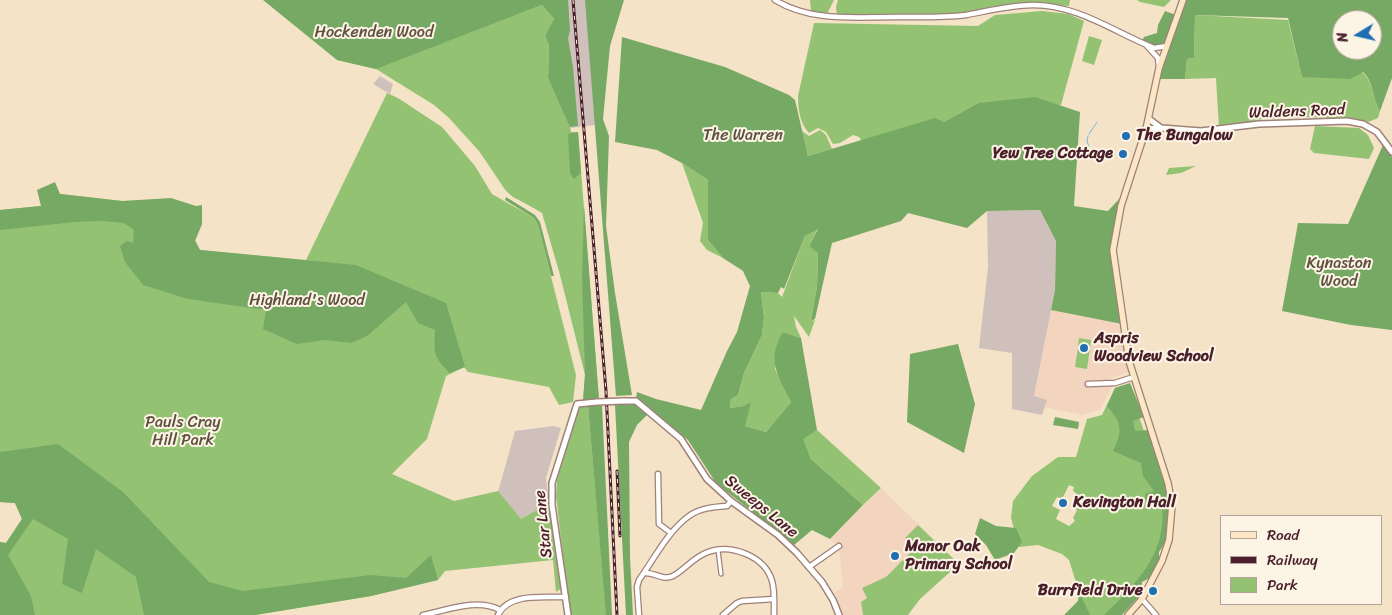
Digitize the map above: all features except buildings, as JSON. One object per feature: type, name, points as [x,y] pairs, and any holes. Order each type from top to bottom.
[{"type":"main road","points":[[1128,615],[1142,599],[1162,561],[1169,540],[1172,505],[1168,483],[1129,361],[1113,250],[1121,206],[1149,119],[1159,68],[1183,0]]},
{"type":"street","points":[[775,0],[797,11],[840,17],[948,17],[1019,6],[1048,6],[1079,13],[1154,48],[1167,46]]},
{"type":"street","points":[[1146,45],[1158,58],[1159,68]]},
{"type":"street","points":[[1149,119],[1161,128]]},
{"type":"street","name":"Waldens Road","points":[[1146,129],[1161,128],[1201,131],[1259,124],[1347,121],[1363,124],[1377,132],[1392,152]]},
{"type":"street","points":[[1088,384],[1115,383],[1134,378]]},
{"type":"street","name":"Sweeps Lane","points":[[576,404],[636,401],[681,439],[707,479],[731,501],[778,535],[809,567],[825,588],[838,615]]},
{"type":"street","name":"Star Lane","points":[[568,615],[552,505],[552,483],[576,404]]},
{"type":"street","points":[[658,474],[659,524],[671,533]]},
{"type":"street","points":[[639,615],[639,580],[671,533],[690,515],[709,508],[727,506],[731,501]]},
{"type":"street","points":[[809,567],[839,546]]},
{"type":"street","points":[[718,550],[721,574]]},
{"type":"street","points":[[644,573],[664,578],[673,576],[693,559],[710,551],[731,550],[742,552],[763,566],[772,580],[774,615]]},
{"type":"street","points":[[423,615],[479,604],[491,606],[499,613],[508,603],[517,600],[566,597]]},
{"type":"street","points":[[724,615],[742,601],[774,599]]},
{"type":"street","points":[[1142,599],[1156,615]]},
{"type":"shaded area","points":[[559,0],[600,0],[603,119],[595,125],[571,128],[558,78]]},
{"type":"shaded area","points":[[380,76],[393,84],[390,94],[373,84]]},
{"type":"shaded area","points":[[1040,210],[1056,241],[1055,290],[1034,396],[1047,400],[1042,415],[1012,409],[1012,353],[979,348],[988,267],[987,211]]},
{"type":"shaded area","name":"Aspris Woodview School","points":[[1051,310],[1122,324],[1128,372],[1108,380],[1108,386],[1112,386],[1100,410],[1081,415],[1045,407],[1047,400],[1034,397]]},
{"type":"shaded area","points":[[553,426],[561,428],[546,478],[549,503],[521,519],[498,492],[515,431]]},
{"type":"shaded area","name":"Manor Oak Primary School","points":[[881,488],[959,564],[920,599],[908,615],[842,615],[835,592],[843,587],[839,548],[830,539]]},
{"type":"green space","name":"Hockenden Wood","points":[[263,0],[568,0],[570,31],[568,38],[573,67],[578,126],[570,127],[548,78],[549,46],[545,35],[554,19],[542,5],[376,69],[337,60]]},
{"type":"green space","points":[[585,0],[624,0],[610,46],[603,119],[609,136],[606,226],[632,395],[616,396]]},
{"type":"green space","points":[[810,0],[834,0],[827,14],[811,11]]},
{"type":"green space","points":[[838,0],[1070,0],[1069,6],[1029,2],[956,14],[837,15],[836,7]]},
{"type":"green space","points":[[1137,0],[1171,0],[1164,7]]},
{"type":"green space","points":[[1183,0],[1392,0],[1392,78],[1380,111],[1367,76],[1363,72],[1350,79],[1302,77],[1288,18],[1195,15],[1194,58],[1187,59],[1185,79],[1158,79]]},
{"type":"green space","points":[[542,5],[554,19],[545,35],[549,46],[548,78],[569,121],[571,132],[578,132],[599,400],[583,401],[585,375],[542,213],[506,191],[479,151],[449,118],[434,105],[376,69],[337,60],[406,57]]},
{"type":"green space","points":[[1042,11],[1068,14],[1084,21],[1061,105],[978,103],[944,122],[863,143],[859,137],[853,135],[840,143],[833,144],[826,132],[818,128],[809,133],[803,125],[799,111],[798,96],[814,23],[978,26],[995,15]]},
{"type":"green space","points":[[1165,11],[1176,15],[1166,45],[1154,46],[1142,41],[1144,37],[1157,33],[1158,25]]},
{"type":"green space","points":[[1195,15],[1288,20],[1302,77],[1362,72],[1369,81],[1380,111],[1378,118],[1368,122],[1357,119],[1305,117],[1262,119],[1219,128],[1216,78],[1185,79],[1187,59],[1194,58]]},
{"type":"green space","points":[[1089,36],[1102,40],[1094,65],[1082,61]]},
{"type":"green space","name":"The Warren","points":[[622,37],[725,67],[789,95],[795,100],[808,156],[935,118],[944,122],[978,103],[1035,97],[1080,112],[1074,206],[1108,211],[1119,199],[1110,248],[1122,324],[1051,310],[1055,290],[1056,241],[1040,210],[987,211],[967,228],[908,213],[901,221],[832,243],[815,319],[811,321],[817,286],[818,253],[809,246],[818,229],[805,236],[784,289],[781,287],[778,293],[761,292],[764,317],[762,335],[744,373],[738,395],[731,399],[730,408],[744,406],[751,402],[745,426],[766,432],[791,402],[776,368],[775,351],[778,342],[783,332],[801,338],[817,430],[803,439],[811,459],[863,505],[830,539],[812,530],[794,545],[716,483],[688,440],[636,398],[637,392],[656,399],[701,410],[737,332],[750,286],[743,271],[723,258],[708,240],[708,180],[657,150],[615,142]]},
{"type":"green space","name":"Pauls Cray Hill Park","points":[[387,93],[398,98],[442,127],[475,166],[492,194],[534,218],[538,225],[576,375],[573,402],[559,405],[549,387],[468,372],[464,367],[446,376],[427,439],[392,474],[454,501],[498,491],[521,519],[549,503],[562,588],[556,592],[553,560],[445,571],[438,580],[371,596],[255,615],[0,615],[0,542],[6,543],[22,519],[15,503],[0,502],[0,210],[41,206],[60,194],[122,201],[202,224],[195,240],[200,250],[306,260]]},
{"type":"green space","points":[[1315,126],[1359,128],[1368,135],[1374,148],[1369,159],[1314,153],[1310,149]]},
{"type":"green space","points":[[820,130],[826,135],[832,149],[808,156],[802,131],[809,136]]},
{"type":"green space","points":[[578,132],[581,173],[574,179],[570,173],[568,134]]},
{"type":"green space","name":"Kynaston Wood","points":[[1383,145],[1392,157],[1392,330],[1351,325],[1282,311],[1298,223],[1348,224]]},
{"type":"green space","points":[[682,163],[708,180],[708,240],[723,258],[707,250],[700,241],[703,223]]},
{"type":"green space","points":[[1196,166],[1181,173],[1166,175],[1169,168]]},
{"type":"green space","name":"Highland's Wood","points":[[55,182],[60,194],[122,201],[171,198],[196,206],[202,205],[202,224],[195,241],[200,250],[356,265],[446,303],[465,367],[450,373],[444,368],[436,354],[435,330],[418,323],[406,302],[367,336],[351,343],[325,340],[297,344],[263,329],[266,310],[188,299],[143,285],[125,262],[120,246],[127,241],[133,243],[134,230],[124,223],[102,221],[75,222],[0,230],[0,210],[41,206],[37,190]]},
{"type":"green space","points":[[506,197],[535,215],[540,222],[554,276],[551,276],[538,225],[534,218],[505,200]]},
{"type":"green space","points":[[584,206],[599,400],[583,401],[585,375],[582,277]]},
{"type":"green space","points":[[818,228],[809,246],[818,252],[817,286],[811,321],[815,320],[809,337],[794,316],[801,338],[783,332],[775,369],[791,402],[766,432],[745,426],[744,406],[730,408],[731,399],[738,395],[744,373],[762,335],[764,317],[761,292],[778,293],[782,297],[805,236]]},
{"type":"green space","points":[[1079,338],[1091,340],[1087,369],[1075,367],[1078,348],[1080,348],[1078,347]]},
{"type":"green space","points":[[958,344],[975,404],[964,453],[907,422],[910,354]]},
{"type":"green space","points":[[1130,383],[1144,417],[1133,421],[1135,431],[1148,430],[1165,480],[1169,520],[1167,540],[1159,552],[1159,564],[1152,577],[1142,582],[1142,593],[1122,615],[1104,615],[1127,592],[1146,567],[1154,554],[1162,524],[1162,507],[1146,510],[1145,494],[1154,491],[1143,476],[1141,463],[1113,451],[1119,427],[1116,417],[1107,406],[1115,388]]},
{"type":"green space","points":[[1128,384],[1155,464],[1165,523],[1151,567],[1114,615],[1088,615],[1069,560],[1062,554],[1038,545],[1019,547],[1011,518],[1013,501],[1032,476],[1058,457],[1076,457],[1087,419],[1102,415],[1115,388]],"holes":[[[1069,485],[1074,487],[1073,491],[1076,493],[1071,507],[1077,510],[1073,518],[1075,521],[1069,526],[1056,519],[1060,510],[1052,506],[1057,497],[1062,499]]]},
{"type":"green space","points":[[615,405],[636,405],[648,414],[637,425],[629,442],[630,557],[633,615],[626,615]]},
{"type":"green space","points":[[588,406],[606,615],[570,615],[556,496],[557,480],[578,407]]},
{"type":"green space","points":[[588,406],[602,406],[612,615],[606,615]]},
{"type":"green space","points":[[1055,417],[1079,422],[1078,429],[1053,425]]},
{"type":"green space","points":[[817,430],[881,488],[863,505],[811,459],[802,438]]},
{"type":"green space","points":[[58,444],[123,492],[209,582],[243,591],[370,575],[406,578],[431,555],[438,580],[371,596],[255,615],[144,615],[136,577],[96,549],[82,593],[62,584],[68,539],[33,519],[8,555],[31,596],[35,615],[0,615],[0,542],[6,543],[22,519],[15,503],[0,502],[0,452]]},
{"type":"green space","points":[[980,518],[996,526],[1016,528],[1022,542],[1014,553],[995,560],[986,545],[975,534]]},
{"type":"green space","points":[[918,525],[959,564],[920,599],[908,615],[863,615],[861,602],[867,598],[862,588],[886,577],[915,548],[905,538]]},
{"type":"green space","points":[[1079,592],[1090,615],[1064,615],[1078,601]]},
{"type":"waterway","points":[[1089,134],[1097,122]]},
{"type":"waterway","points":[[1088,136],[1087,142],[1089,146]]},
{"type":"railway","points":[[573,0],[606,391],[617,615]]},
{"type":"railway","points":[[617,471],[620,536]]},
{"type":"place","name":"The Bungalow","points":[[1126,136]]},
{"type":"place","name":"Yew Tree Cottage","points":[[1123,154]]},
{"type":"place","name":"Aspris Woodview School","points":[[1084,348]]},
{"type":"place","name":"Kevington Hall","points":[[1063,503]]},
{"type":"place","name":"Manor Oak Primary School","points":[[895,556]]},
{"type":"place","name":"Burrfield Drive","points":[[1153,591]]}]
